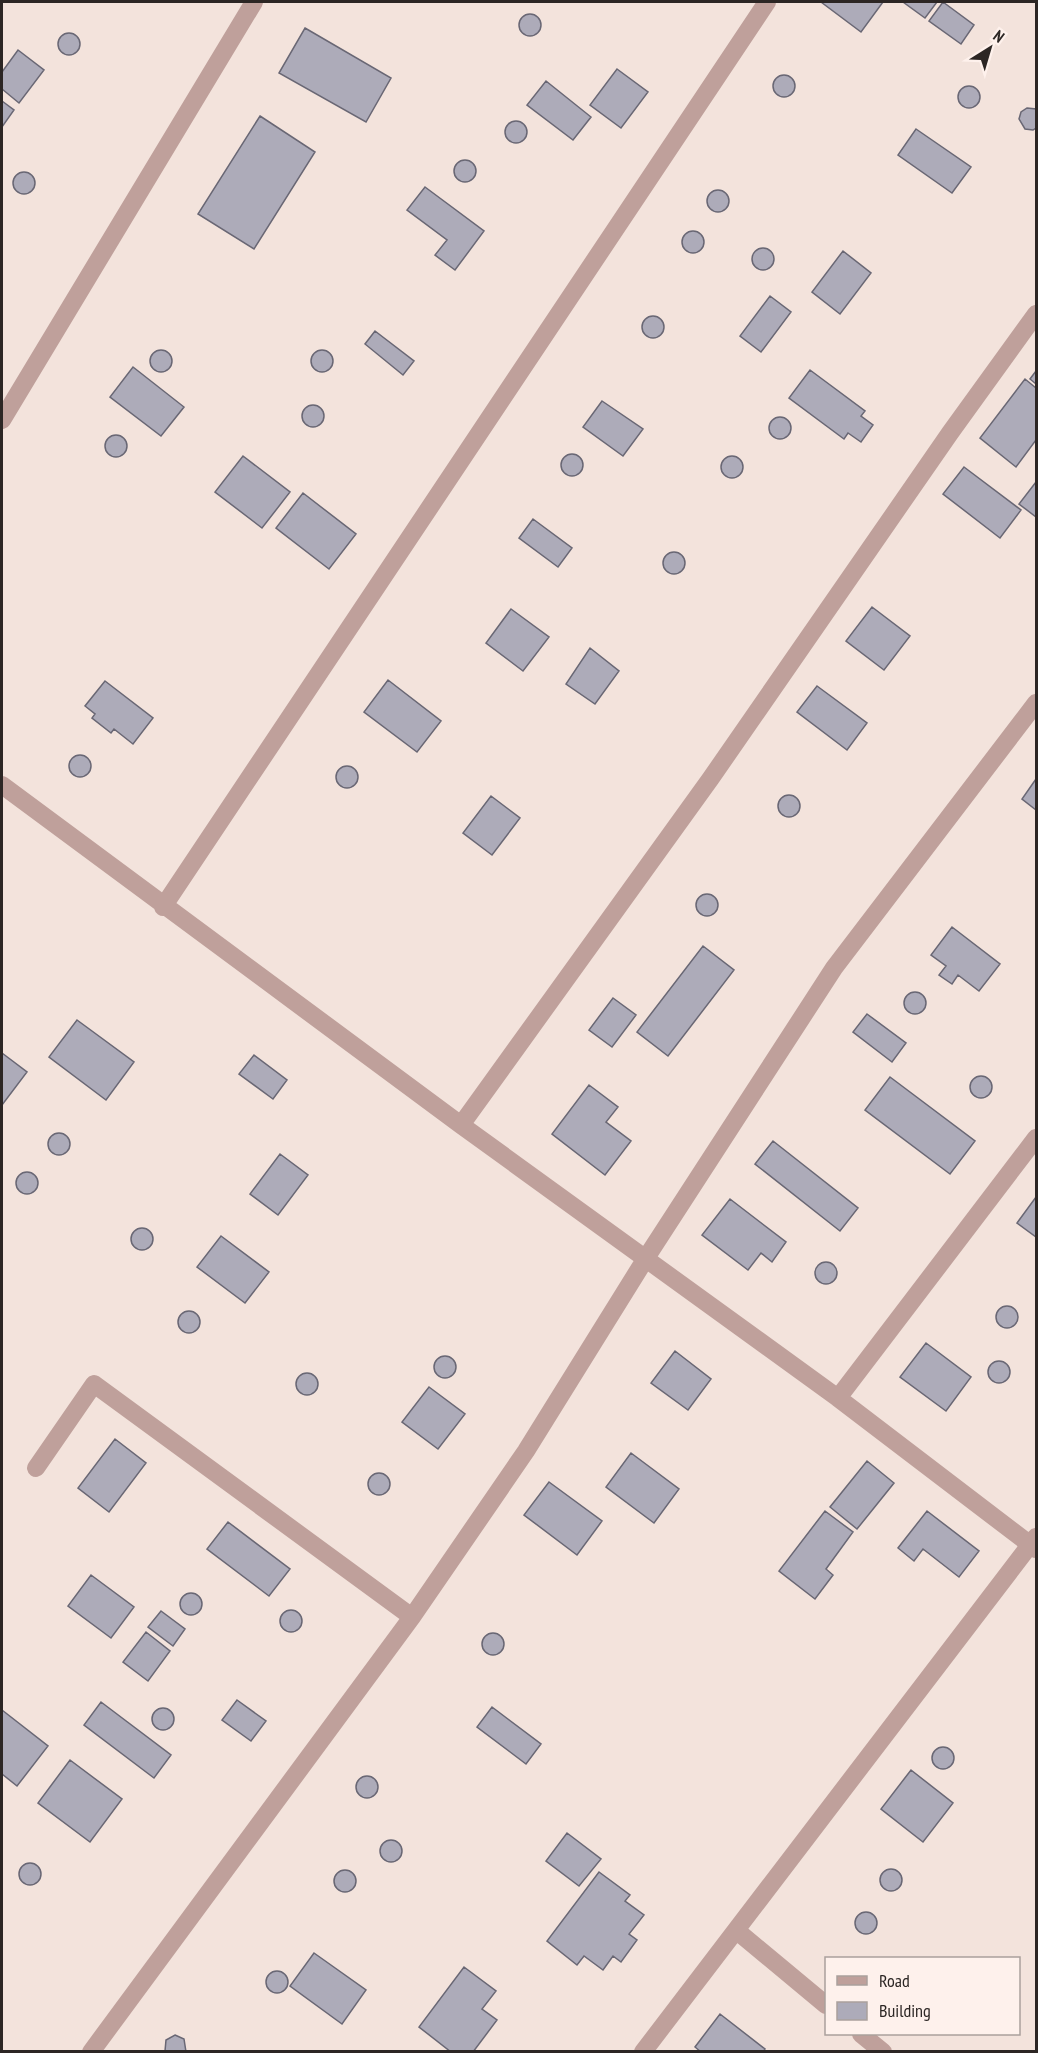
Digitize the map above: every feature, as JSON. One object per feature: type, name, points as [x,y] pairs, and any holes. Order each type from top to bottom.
[{"type":"street","points":[[2,420],[254,2]]},
{"type":"street","points":[[163,907],[766,2]]},
{"type":"street","points":[[460,1125],[711,778],[950,433],[1036,314]]},
{"type":"street","points":[[92,2052],[412,1617],[526,1451],[646,1258],[834,968],[1036,703]]},
{"type":"street","points":[[2,785],[163,907],[460,1125],[1035,1543],[643,2052]]},
{"type":"street","points":[[838,1398],[1036,1138]]},
{"type":"street","points":[[36,1468],[94,1384],[412,1617]]},
{"type":"street","points":[[737,1931],[825,2004]]},
{"type":"street","points":[[862,2035],[883,2052]]},
{"type":"building","points":[[821,2],[883,2],[861,32]]},
{"type":"building","points":[[903,2],[937,2],[925,18]]},
{"type":"building","points":[[943,2],[974,25],[961,44],[929,21]]},
{"type":"building","points":[[530,14],[538,17],[541,25],[538,33],[530,36],[522,33],[519,25],[522,17]]},
{"type":"building","points":[[305,28],[391,78],[366,122],[279,73]]},
{"type":"building","points":[[69,33],[77,36],[80,44],[77,52],[69,55],[61,52],[58,44],[61,36]]},
{"type":"building","points":[[18,50],[44,70],[19,103],[2,89],[2,72]]},
{"type":"building","points":[[617,69],[648,92],[621,128],[590,105]]},
{"type":"building","points":[[784,75],[792,78],[795,86],[792,94],[784,97],[776,94],[773,86],[776,78]]},
{"type":"building","points":[[546,81],[591,117],[573,140],[527,105]]},
{"type":"building","points":[[969,86],[977,89],[980,97],[977,105],[969,108],[961,105],[958,97],[961,89]]},
{"type":"building","points":[[2,101],[14,110],[2,127]]},
{"type":"building","points":[[1027,108],[1036,109],[1036,128],[1033,130],[1025,129],[1019,119],[1021,112]]},
{"type":"building","points":[[260,116],[315,152],[254,249],[198,214]]},
{"type":"building","points":[[516,121],[524,124],[527,132],[524,140],[516,143],[508,140],[505,132],[508,124]]},
{"type":"building","points":[[916,129],[971,167],[952,193],[898,155]]},
{"type":"building","points":[[465,160],[473,163],[476,171],[473,179],[465,182],[457,179],[454,171],[457,163]]},
{"type":"building","points":[[24,172],[32,175],[35,183],[32,191],[24,194],[16,191],[13,183],[16,175]]},
{"type":"building","points":[[425,187],[484,231],[455,270],[435,255],[447,240],[407,210]]},
{"type":"building","points":[[718,190],[726,193],[729,201],[726,209],[718,212],[710,209],[707,201],[710,193]]},
{"type":"building","points":[[693,231],[701,234],[704,242],[701,250],[693,253],[685,250],[682,242],[685,234]]},
{"type":"building","points":[[763,248],[771,251],[774,259],[771,267],[763,270],[755,267],[752,259],[755,251]]},
{"type":"building","points":[[843,251],[871,273],[840,314],[812,292]]},
{"type":"building","points":[[770,296],[791,312],[761,352],[740,336]]},
{"type":"building","points":[[653,316],[661,319],[664,327],[661,335],[653,338],[645,335],[642,327],[645,319]]},
{"type":"building","points":[[375,331],[414,361],[403,375],[365,344]]},
{"type":"building","points":[[161,350],[169,353],[172,361],[169,369],[161,372],[153,369],[150,361],[153,353]]},
{"type":"building","points":[[322,350],[330,353],[333,361],[330,369],[322,372],[314,369],[311,361],[314,353]]},
{"type":"building","points":[[133,367],[184,407],[161,436],[110,397]]},
{"type":"building","points":[[810,370],[865,411],[861,416],[873,425],[861,442],[848,433],[844,439],[789,398]]},
{"type":"building","points":[[1036,371],[1036,384],[1030,379]]},
{"type":"building","points":[[1025,379],[1036,388],[1036,440],[1016,467],[980,438]]},
{"type":"building","points":[[602,401],[643,429],[623,456],[583,427]]},
{"type":"building","points":[[313,405],[321,408],[324,416],[321,424],[313,427],[305,424],[302,416],[305,408]]},
{"type":"building","points":[[780,417],[788,420],[791,428],[788,436],[780,439],[772,436],[769,428],[772,420]]},
{"type":"building","points":[[116,435],[124,438],[127,446],[124,454],[116,457],[108,454],[105,446],[108,438]]},
{"type":"building","points":[[572,454],[580,457],[583,465],[580,473],[572,476],[564,473],[561,465],[564,457]]},
{"type":"building","points":[[243,456],[290,492],[262,528],[215,492]]},
{"type":"building","points":[[732,456],[740,459],[743,467],[740,475],[732,478],[724,475],[721,467],[724,459]]},
{"type":"building","points":[[964,467],[1021,510],[1000,538],[943,494]]},
{"type":"building","points":[[1036,482],[1036,517],[1019,504]]},
{"type":"building","points":[[303,493],[356,534],[329,569],[276,528]]},
{"type":"building","points":[[533,519],[572,548],[558,567],[519,538]]},
{"type":"building","points":[[674,552],[682,555],[685,563],[682,571],[674,574],[666,571],[663,563],[666,555]]},
{"type":"building","points":[[872,607],[910,636],[884,670],[846,641]]},
{"type":"building","points":[[511,609],[549,637],[523,671],[486,643]]},
{"type":"building","points":[[590,648],[619,671],[595,704],[566,684]]},
{"type":"building","points":[[388,680],[441,721],[417,752],[364,712]]},
{"type":"building","points":[[105,681],[153,718],[133,744],[114,729],[111,733],[92,718],[95,714],[85,706]]},
{"type":"building","points":[[817,686],[867,723],[847,750],[797,712]]},
{"type":"building","points":[[80,755],[88,758],[91,766],[88,774],[80,777],[72,774],[69,766],[72,758]]},
{"type":"building","points":[[347,766],[355,769],[358,777],[355,785],[347,788],[339,785],[336,777],[339,769]]},
{"type":"building","points":[[1036,779],[1036,810],[1022,799]]},
{"type":"building","points":[[789,795],[797,798],[800,806],[797,814],[789,817],[781,814],[778,806],[781,798]]},
{"type":"building","points":[[491,796],[520,818],[492,855],[463,833]]},
{"type":"building","points":[[707,894],[715,897],[718,905],[715,913],[707,916],[699,913],[696,905],[699,897]]},
{"type":"building","points":[[952,927],[1000,964],[979,991],[958,975],[952,984],[939,975],[946,966],[931,955]]},
{"type":"building","points":[[703,946],[734,970],[668,1056],[637,1032]]},
{"type":"building","points":[[915,992],[923,995],[926,1003],[923,1011],[915,1014],[907,1011],[904,1003],[907,995]]},
{"type":"building","points":[[613,998],[636,1015],[612,1047],[589,1030]]},
{"type":"building","points":[[867,1014],[906,1043],[892,1062],[853,1032]]},
{"type":"building","points":[[77,1020],[134,1062],[106,1100],[49,1057]]},
{"type":"building","points":[[2,1053],[27,1072],[2,1105]]},
{"type":"building","points":[[254,1055],[287,1080],[273,1099],[239,1074]]},
{"type":"building","points":[[981,1076],[989,1079],[992,1087],[989,1095],[981,1098],[973,1095],[970,1087],[973,1079]]},
{"type":"building","points":[[890,1077],[975,1141],[950,1174],[865,1110]]},
{"type":"building","points":[[589,1085],[618,1107],[606,1122],[631,1141],[605,1175],[552,1134]]},
{"type":"building","points":[[59,1133],[67,1136],[70,1144],[67,1152],[59,1155],[51,1152],[48,1144],[51,1136]]},
{"type":"building","points":[[773,1141],[858,1208],[840,1231],[755,1164]]},
{"type":"building","points":[[280,1154],[308,1175],[278,1215],[250,1194]]},
{"type":"building","points":[[27,1172],[35,1175],[38,1183],[35,1191],[27,1194],[19,1191],[16,1183],[19,1175]]},
{"type":"building","points":[[1036,1197],[1036,1237],[1017,1223]]},
{"type":"building","points":[[730,1199],[786,1242],[772,1262],[761,1253],[748,1270],[702,1235]]},
{"type":"building","points":[[142,1228],[150,1231],[153,1239],[150,1247],[142,1250],[134,1247],[131,1239],[134,1231]]},
{"type":"building","points":[[221,1236],[269,1272],[245,1303],[197,1267]]},
{"type":"building","points":[[826,1262],[834,1265],[837,1273],[834,1281],[826,1284],[818,1281],[815,1273],[818,1265]]},
{"type":"building","points":[[1007,1306],[1015,1309],[1018,1317],[1015,1325],[1007,1328],[999,1325],[996,1317],[999,1309]]},
{"type":"building","points":[[189,1311],[197,1314],[200,1322],[197,1330],[189,1333],[181,1330],[178,1322],[181,1314]]},
{"type":"building","points":[[926,1343],[971,1377],[946,1411],[900,1377]]},
{"type":"building","points":[[675,1351],[711,1379],[688,1410],[651,1383]]},
{"type":"building","points":[[445,1356],[453,1359],[456,1367],[453,1375],[445,1378],[437,1375],[434,1367],[437,1359]]},
{"type":"building","points":[[999,1361],[1007,1364],[1010,1372],[1007,1380],[999,1383],[991,1380],[988,1372],[991,1364]]},
{"type":"building","points":[[307,1373],[315,1376],[318,1384],[315,1392],[307,1395],[299,1392],[296,1384],[299,1376]]},
{"type":"building","points":[[429,1387],[465,1414],[438,1449],[402,1422]]},
{"type":"building","points":[[115,1439],[146,1463],[109,1512],[78,1488]]},
{"type":"building","points":[[631,1453],[679,1489],[654,1523],[606,1487]]},
{"type":"building","points":[[867,1461],[894,1483],[857,1529],[830,1507]]},
{"type":"building","points":[[379,1473],[387,1476],[390,1484],[387,1492],[379,1495],[371,1492],[368,1484],[371,1476]]},
{"type":"building","points":[[549,1482],[602,1521],[577,1555],[524,1515]]},
{"type":"building","points":[[825,1511],[853,1532],[826,1569],[833,1575],[815,1599],[779,1571]]},
{"type":"building","points":[[927,1511],[979,1551],[959,1577],[923,1549],[914,1561],[898,1548]]},
{"type":"building","points":[[228,1522],[290,1569],[269,1596],[207,1549]]},
{"type":"building","points":[[91,1575],[134,1607],[111,1638],[68,1606]]},
{"type":"building","points":[[191,1593],[199,1596],[202,1604],[199,1612],[191,1615],[183,1612],[180,1604],[183,1596]]},
{"type":"building","points":[[291,1610],[299,1613],[302,1621],[299,1629],[291,1632],[283,1629],[280,1621],[283,1613]]},
{"type":"building","points":[[161,1611],[185,1629],[173,1646],[148,1627]]},
{"type":"building","points":[[146,1632],[170,1651],[148,1681],[123,1662]]},
{"type":"building","points":[[493,1633],[501,1636],[504,1644],[501,1652],[493,1655],[485,1652],[482,1644],[485,1636]]},
{"type":"building","points":[[237,1700],[266,1721],[251,1741],[222,1720]]},
{"type":"building","points":[[101,1702],[171,1755],[154,1778],[84,1725]]},
{"type":"building","points":[[492,1707],[541,1744],[526,1764],[477,1727]]},
{"type":"building","points":[[163,1708],[171,1711],[174,1719],[171,1727],[163,1730],[155,1727],[152,1719],[155,1711]]},
{"type":"building","points":[[2,1710],[48,1746],[17,1786],[2,1774]]},
{"type":"building","points":[[943,1747],[951,1750],[954,1758],[951,1766],[943,1769],[935,1766],[932,1758],[935,1750]]},
{"type":"building","points":[[70,1760],[122,1799],[90,1842],[38,1803]]},
{"type":"building","points":[[911,1770],[953,1803],[923,1842],[881,1809]]},
{"type":"building","points":[[367,1776],[375,1779],[378,1787],[375,1795],[367,1798],[359,1795],[356,1787],[359,1779]]},
{"type":"building","points":[[567,1833],[601,1859],[579,1886],[546,1861]]},
{"type":"building","points":[[391,1840],[399,1843],[402,1851],[399,1859],[391,1862],[383,1859],[380,1851],[383,1843]]},
{"type":"building","points":[[30,1863],[38,1866],[41,1874],[38,1882],[30,1885],[22,1882],[19,1874],[22,1866]]},
{"type":"building","points":[[891,1869],[899,1872],[902,1880],[899,1888],[891,1891],[883,1888],[880,1880],[883,1872]]},
{"type":"building","points":[[345,1870],[353,1873],[356,1881],[353,1889],[345,1892],[337,1889],[334,1881],[337,1873]]},
{"type":"building","points":[[599,1872],[630,1895],[625,1901],[644,1915],[629,1934],[637,1940],[621,1962],[613,1956],[603,1970],[584,1956],[577,1965],[547,1941]]},
{"type":"building","points":[[866,1912],[874,1915],[877,1923],[874,1931],[866,1934],[858,1931],[855,1923],[858,1915]]},
{"type":"building","points":[[314,1953],[366,1990],[342,2024],[290,1986]]},
{"type":"building","points":[[464,1967],[496,1991],[482,2009],[497,2020],[473,2052],[451,2052],[419,2027]]},
{"type":"building","points":[[277,1971],[285,1974],[288,1982],[285,1990],[277,1993],[269,1990],[266,1982],[269,1974]]},
{"type":"building","points":[[720,2014],[765,2049],[763,2052],[701,2052],[695,2047]]},
{"type":"building","points":[[175,2035],[184,2039],[186,2052],[165,2051],[166,2040]]}]
